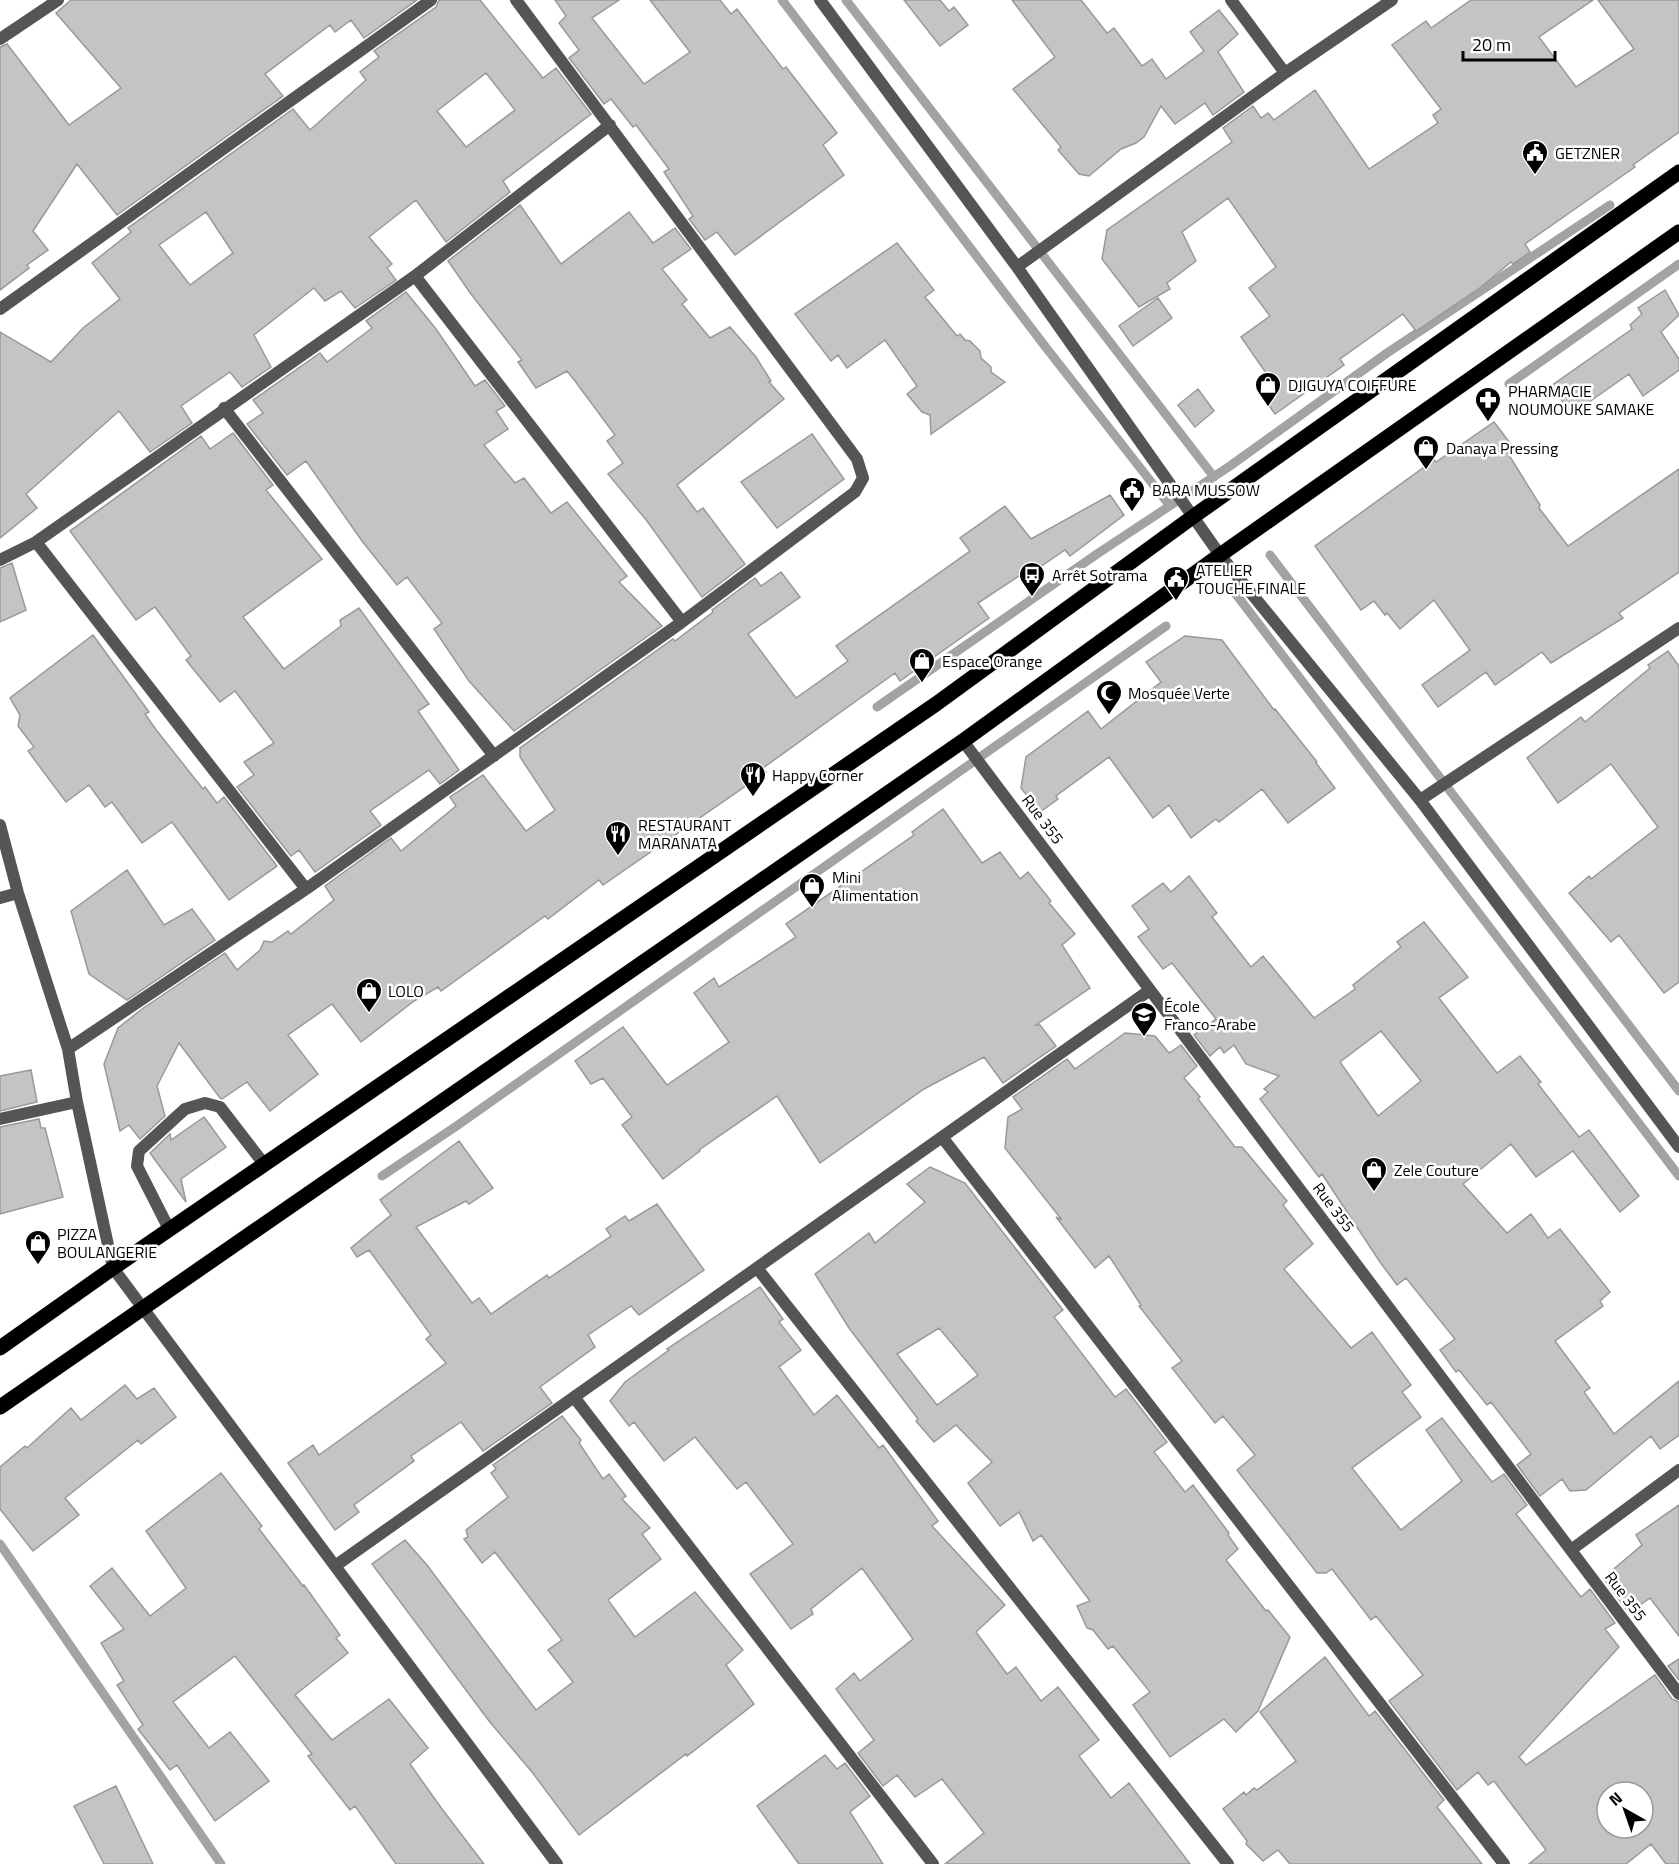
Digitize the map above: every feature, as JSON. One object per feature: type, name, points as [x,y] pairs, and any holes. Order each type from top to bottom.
[{"type":"main road","points":[[0,1348],[169,1229],[936,704],[1194,516],[1679,172]]},
{"type":"main road","points":[[0,1407],[963,741],[1220,555],[1679,232]]},
{"type":"street","points":[[0,39],[58,0]]},
{"type":"street","points":[[0,309],[431,0]]},
{"type":"street","points":[[68,1049],[306,889],[682,622],[855,492],[863,478],[857,459],[516,0]]},
{"type":"street","points":[[820,0],[1017,267],[1220,555],[1420,800],[1679,1147]]},
{"type":"street","points":[[1231,0],[1285,73]]},
{"type":"street","points":[[1017,267],[1285,73],[1392,0]]},
{"type":"street","points":[[0,560],[36,542],[415,276],[610,125]]},
{"type":"street","points":[[415,276],[682,622]]},
{"type":"street","points":[[224,408],[494,756]]},
{"type":"street","points":[[36,542],[306,889]]},
{"type":"street","points":[[1420,800],[1679,628]]},
{"type":"street","name":"Rue 355","points":[[963,741],[1679,1694]]},
{"type":"street","points":[[0,825],[18,893],[68,1049],[77,1102],[113,1268],[556,1864]]},
{"type":"street","points":[[0,898],[18,893]]},
{"type":"street","points":[[335,1566],[1150,990]]},
{"type":"street","points":[[0,1119],[77,1102]]},
{"type":"street","points":[[169,1229],[137,1166],[139,1151],[185,1109],[205,1103],[220,1107],[264,1164]]},
{"type":"street","points":[[942,1137],[1504,1864]]},
{"type":"street","points":[[757,1268],[1227,1864]]},
{"type":"street","points":[[574,1397],[933,1864]]},
{"type":"street","points":[[1571,1550],[1679,1470]]},
{"type":"building","points":[[71,0],[417,0],[364,38],[351,20],[335,32],[330,25],[265,74],[283,96],[117,215],[77,164],[33,231],[48,250],[27,265],[29,268],[0,290],[0,47],[7,44],[69,125],[121,88],[56,13]]},
{"type":"building","points":[[439,0],[480,0],[543,78],[556,68],[591,114],[503,181],[510,192],[446,242],[416,200],[369,237],[392,264],[387,268],[396,280],[355,308],[341,291],[325,301],[314,288],[254,335],[271,367],[242,387],[230,372],[181,406],[192,423],[150,452],[119,411],[26,494],[37,508],[0,538],[0,332],[51,362],[83,328],[120,299],[92,263],[131,232],[128,228],[293,109],[310,130],[366,80],[360,72],[379,57],[374,51],[436,7]],"holes":[[[486,73],[515,110],[466,147],[437,111]],[[206,212],[233,253],[190,285],[159,245]]]},
{"type":"building","points":[[555,0],[619,0],[592,18],[644,84],[690,52],[650,0],[720,0],[731,14],[737,9],[783,69],[786,67],[837,133],[823,145],[844,175],[735,255],[717,232],[705,240],[689,219],[693,216],[664,172],[669,169],[636,125],[633,127],[611,99],[604,104],[569,58],[579,50],[559,23],[566,16]]},
{"type":"building","points":[[904,0],[940,0],[949,11],[954,7],[968,25],[940,46]]},
{"type":"building","points":[[1012,0],[1081,0],[1107,33],[1114,28],[1142,66],[1152,59],[1166,79],[1204,51],[1190,32],[1219,10],[1238,34],[1218,52],[1244,92],[1213,115],[1205,103],[1175,124],[1161,106],[1144,137],[1121,149],[1089,176],[1079,174],[1058,150],[1061,147],[1013,89],[1055,57]]},
{"type":"building","points":[[1471,0],[1593,0],[1539,37],[1576,87],[1634,49],[1598,0],[1679,0],[1679,132],[1633,165],[1635,167],[1525,244],[1530,252],[1513,264],[1511,262],[1481,287],[1416,331],[1403,314],[1340,359],[1344,365],[1275,414],[1259,392],[1273,383],[1241,337],[1270,316],[1249,288],[1276,267],[1228,198],[1182,232],[1196,261],[1167,283],[1170,289],[1139,307],[1102,259],[1107,230],[1232,142],[1223,128],[1253,106],[1261,118],[1268,113],[1274,120],[1315,90],[1369,169],[1438,123],[1433,115],[1441,109],[1392,45],[1426,21],[1431,28]]},
{"type":"building","points":[[520,205],[561,264],[629,212],[653,243],[675,228],[691,249],[662,269],[687,300],[682,304],[710,338],[730,327],[756,357],[771,381],[769,382],[784,399],[677,485],[697,512],[703,508],[745,564],[702,597],[647,521],[608,474],[623,463],[607,441],[615,435],[575,381],[567,371],[536,388],[518,362],[522,360],[448,261]]},
{"type":"building","points":[[897,243],[934,290],[925,297],[957,336],[960,334],[965,340],[970,341],[980,351],[981,358],[991,367],[991,372],[1005,382],[931,434],[930,415],[922,412],[907,394],[917,386],[885,340],[847,368],[838,355],[831,361],[795,314]]},
{"type":"building","points":[[1665,290],[1679,315],[1661,332],[1679,359],[1679,370],[1643,396],[1629,374],[1572,414],[1551,386],[1632,329],[1630,325],[1642,314],[1638,308]]},
{"type":"building","points":[[406,292],[436,329],[475,386],[485,380],[505,406],[496,411],[508,429],[484,445],[515,483],[524,478],[551,513],[567,502],[627,576],[619,582],[662,626],[514,731],[469,681],[434,629],[442,623],[407,577],[397,585],[362,541],[306,461],[287,475],[247,424],[263,413],[253,400],[320,353],[327,362],[372,328],[366,321]]},
{"type":"building","points":[[1158,298],[1172,318],[1133,346],[1119,326]]},
{"type":"building","points":[[1198,389],[1214,411],[1195,427],[1178,405]]},
{"type":"building","points":[[1494,422],[1513,447],[1507,452],[1540,505],[1539,508],[1568,546],[1679,469],[1679,572],[1619,613],[1623,618],[1551,663],[1542,652],[1495,685],[1486,672],[1438,707],[1422,685],[1470,650],[1434,600],[1400,629],[1374,601],[1361,610],[1315,546],[1434,460],[1436,462]]},
{"type":"building","points":[[233,433],[273,485],[266,490],[322,559],[243,617],[284,669],[341,626],[340,620],[359,608],[429,704],[418,711],[459,770],[440,784],[429,770],[370,811],[381,825],[315,872],[299,850],[291,856],[237,787],[254,775],[244,762],[274,743],[235,691],[220,702],[186,660],[191,656],[155,607],[136,620],[70,531],[201,436],[210,449]]},
{"type":"building","points":[[812,434],[844,479],[777,528],[741,482]]},
{"type":"building","points":[[1110,495],[1124,515],[1070,556],[1065,550],[1024,578],[1022,574],[978,603],[989,618],[900,681],[895,673],[763,768],[766,772],[603,885],[599,880],[548,919],[545,916],[441,991],[438,987],[414,1001],[361,1042],[332,1004],[288,1035],[318,1074],[270,1111],[247,1082],[222,1099],[220,1098],[179,1043],[157,1086],[165,1116],[140,1139],[129,1125],[120,1131],[104,1064],[118,1028],[225,953],[237,970],[260,950],[264,941],[272,942],[288,931],[291,934],[334,900],[325,886],[391,838],[401,851],[456,806],[450,797],[483,775],[526,831],[555,810],[520,757],[520,748],[673,639],[675,641],[755,578],[761,586],[781,572],[800,597],[748,634],[796,698],[848,661],[836,646],[970,551],[960,538],[1005,506],[1031,539]]},
{"type":"building","points":[[12,563],[26,610],[0,622],[0,568]]},
{"type":"building","points":[[93,635],[149,712],[145,714],[157,731],[203,789],[205,787],[217,803],[224,797],[277,866],[229,900],[172,822],[142,843],[112,802],[105,807],[89,785],[66,802],[28,751],[34,747],[18,726],[20,715],[10,698]]},
{"type":"building","points":[[1185,636],[1222,640],[1335,788],[1288,823],[1262,789],[1219,822],[1216,819],[1191,838],[1169,805],[1153,818],[1109,757],[1056,796],[1058,799],[1040,812],[1021,788],[1026,757],[1088,711],[1101,729],[1161,682],[1146,662]]},
{"type":"building","points":[[1668,651],[1679,666],[1679,982],[1664,993],[1619,935],[1611,942],[1569,893],[1589,876],[1591,879],[1658,827],[1611,764],[1558,803],[1527,758],[1581,717],[1585,722],[1650,668],[1648,665]]},
{"type":"building","points":[[943,809],[982,863],[1000,852],[1020,879],[1028,872],[1051,901],[1049,903],[1075,934],[1062,945],[1090,988],[1036,1025],[1040,1025],[1056,1046],[1003,1083],[984,1057],[924,1089],[820,1163],[777,1096],[699,1150],[663,1179],[622,1125],[632,1117],[603,1078],[591,1084],[575,1061],[623,1027],[667,1085],[729,1042],[694,993],[714,978],[719,987],[796,937],[786,924],[914,835],[912,832]]},
{"type":"building","points":[[127,870],[164,925],[192,909],[215,940],[127,1000],[89,974],[71,911]]},
{"type":"building","points":[[1189,876],[1217,913],[1212,917],[1251,967],[1263,956],[1314,1018],[1355,989],[1353,985],[1401,947],[1397,942],[1424,922],[1468,977],[1439,998],[1497,1073],[1520,1056],[1541,1082],[1538,1084],[1579,1137],[1589,1130],[1639,1196],[1620,1212],[1573,1151],[1536,1177],[1511,1144],[1463,1184],[1507,1233],[1531,1214],[1548,1238],[1560,1229],[1610,1292],[1600,1301],[1603,1306],[1555,1341],[1590,1388],[1584,1392],[1614,1434],[1679,1381],[1679,1435],[1660,1449],[1651,1436],[1586,1490],[1570,1491],[1562,1479],[1540,1496],[1517,1465],[1531,1454],[1491,1402],[1487,1405],[1459,1370],[1456,1372],[1440,1350],[1455,1339],[1406,1278],[1397,1285],[1322,1174],[1319,1177],[1260,1099],[1268,1092],[1264,1089],[1279,1076],[1246,1064],[1234,1045],[1224,1053],[1220,1047],[1210,1056],[1194,1035],[1216,1019],[1172,963],[1163,969],[1138,937],[1149,929],[1132,906],[1163,883],[1171,892]],"holes":[[[1381,1031],[1421,1081],[1378,1116],[1340,1062]]]},
{"type":"building","points":[[1125,1033],[1155,1036],[1169,1053],[1181,1045],[1197,1066],[1184,1078],[1235,1147],[1242,1147],[1287,1201],[1283,1205],[1313,1244],[1284,1269],[1351,1348],[1372,1332],[1411,1385],[1402,1392],[1421,1417],[1352,1468],[1401,1530],[1462,1481],[1426,1430],[1442,1418],[1492,1482],[1504,1474],[1527,1505],[1516,1514],[1581,1597],[1590,1589],[1615,1623],[1605,1629],[1619,1647],[1519,1757],[1526,1765],[1655,1675],[1672,1699],[1679,1702],[1679,1864],[1666,1864],[1651,1844],[1626,1864],[1529,1864],[1546,1850],[1494,1781],[1488,1785],[1478,1772],[1457,1790],[1389,1701],[1423,1675],[1376,1616],[1371,1620],[1332,1569],[1326,1573],[1317,1573],[1237,1470],[1255,1455],[1223,1416],[1215,1423],[1172,1368],[1182,1361],[1139,1306],[1141,1305],[1109,1256],[1095,1268],[1056,1217],[1062,1220],[1005,1148],[1008,1117],[1022,1109],[1013,1097],[1067,1059],[1075,1069]]},
{"type":"building","points":[[31,1070],[37,1102],[0,1111],[0,1076]]},
{"type":"building","points":[[204,1117],[226,1147],[181,1179],[186,1202],[150,1153],[170,1134],[171,1140]]},
{"type":"building","points":[[39,1119],[41,1128],[45,1128],[63,1197],[0,1214],[0,1127]]},
{"type":"building","points":[[459,1141],[493,1188],[469,1204],[466,1201],[416,1227],[472,1303],[479,1298],[491,1314],[547,1275],[549,1278],[611,1236],[606,1229],[625,1216],[629,1221],[657,1204],[704,1270],[639,1315],[631,1306],[588,1335],[595,1347],[540,1387],[552,1403],[483,1451],[461,1422],[411,1456],[414,1461],[354,1505],[359,1512],[335,1530],[288,1463],[313,1445],[319,1455],[446,1363],[426,1339],[431,1335],[369,1250],[357,1257],[351,1248],[391,1215],[380,1200]]},
{"type":"building","points":[[930,1167],[965,1183],[1063,1310],[1054,1317],[1115,1397],[1126,1389],[1167,1442],[1154,1452],[1185,1492],[1193,1485],[1229,1533],[1228,1535],[1238,1549],[1226,1560],[1266,1611],[1268,1610],[1290,1637],[1258,1711],[1236,1732],[1224,1719],[1170,1757],[1133,1705],[1150,1692],[1113,1646],[1108,1649],[1093,1630],[1087,1628],[1077,1606],[1090,1601],[1041,1535],[1033,1541],[1019,1512],[1000,1526],[968,1483],[992,1462],[956,1425],[934,1442],[916,1421],[918,1419],[849,1328],[815,1274],[869,1233],[875,1243],[925,1202],[907,1184]],"holes":[[[939,1328],[978,1375],[937,1405],[897,1354]]]},
{"type":"building","points":[[760,1287],[783,1319],[779,1322],[801,1350],[779,1367],[814,1415],[837,1395],[879,1448],[883,1445],[938,1521],[932,1526],[1005,1605],[976,1632],[1007,1674],[1016,1667],[1041,1701],[1058,1687],[1099,1740],[1079,1756],[1111,1798],[1129,1783],[1190,1864],[945,1864],[984,1833],[942,1779],[915,1797],[897,1775],[883,1786],[858,1753],[874,1740],[836,1689],[854,1673],[860,1681],[913,1639],[862,1568],[811,1609],[813,1614],[791,1629],[750,1574],[793,1544],[746,1482],[737,1489],[695,1437],[664,1461],[634,1422],[629,1426],[610,1401],[625,1382],[669,1350],[667,1349]]},
{"type":"building","points":[[125,1385],[137,1399],[154,1388],[176,1417],[141,1444],[138,1440],[65,1498],[79,1515],[33,1551],[0,1509],[0,1467],[25,1446],[27,1448],[71,1408],[81,1420]]},
{"type":"building","points":[[562,1416],[581,1440],[579,1443],[603,1479],[609,1474],[626,1496],[622,1499],[650,1528],[642,1534],[661,1559],[608,1600],[635,1637],[695,1592],[743,1650],[726,1665],[754,1704],[579,1835],[532,1772],[489,1721],[372,1564],[405,1540],[427,1565],[536,1710],[573,1682],[548,1650],[562,1640],[495,1552],[482,1563],[464,1539],[468,1537],[466,1530],[508,1497],[491,1473],[496,1469],[493,1465]]},
{"type":"building","points":[[221,1473],[262,1526],[259,1529],[340,1635],[336,1638],[348,1653],[295,1695],[332,1740],[389,1699],[428,1748],[410,1764],[484,1864],[396,1864],[355,1806],[350,1810],[308,1756],[312,1754],[235,1656],[173,1702],[209,1748],[230,1732],[269,1781],[215,1821],[177,1765],[170,1770],[138,1729],[143,1725],[117,1685],[124,1681],[101,1643],[124,1629],[90,1586],[112,1568],[150,1616],[186,1588],[146,1531]]},
{"type":"building","points":[[1679,1505],[1679,1636],[1650,1598],[1629,1613],[1603,1578],[1642,1545],[1636,1535]]},
{"type":"building","points":[[1325,1657],[1369,1716],[1375,1711],[1444,1800],[1437,1807],[1482,1864],[1290,1864],[1278,1850],[1263,1861],[1246,1844],[1247,1841],[1223,1809],[1244,1792],[1246,1795],[1254,1788],[1257,1790],[1296,1761],[1260,1712]]},
{"type":"building","points":[[1679,1659],[1679,1680],[1668,1666]]},
{"type":"building","points":[[825,1755],[837,1769],[845,1763],[870,1796],[850,1812],[883,1864],[799,1864],[757,1806]]},
{"type":"building","points":[[116,1786],[153,1864],[104,1864],[74,1806]]},
{"type":"waterway","points":[[782,0],[1044,345],[1170,506]]},
{"type":"waterway","points":[[846,0],[1214,477]]},
{"type":"waterway","points":[[877,707],[1097,554],[1230,466],[1387,353],[1610,205]]},
{"type":"waterway","points":[[1509,384],[1679,264]]},
{"type":"waterway","points":[[1270,555],[1679,1091]]},
{"type":"waterway","points":[[1232,589],[1679,1176]]},
{"type":"waterway","points":[[382,1176],[458,1125],[1166,626]]},
{"type":"waterway","points":[[0,1544],[221,1864]]},
{"type":"place","name":"GETZNER","points":[[1535,176]]},
{"type":"place","name":"DJIGUYA COIFFURE","points":[[1268,408]]},
{"type":"place","name":"PHARMACIE NOUMOUKE SAMAKE","points":[[1488,423]]},
{"type":"place","name":"Danaya Pressing","points":[[1426,471]]},
{"type":"place","name":"BARA MUSSOW","points":[[1132,513]]},
{"type":"place","name":"Arrêt Sotrama","points":[[1032,598]]},
{"type":"place","name":"ATELIER TOUCHE FINALE","points":[[1176,602]]},
{"type":"place","name":"Espace Orange","points":[[922,684]]},
{"type":"place","name":"Mosquée Verte","points":[[1109,716]]},
{"type":"place","name":"Happy Corner","points":[[753,798]]},
{"type":"place","name":"RESTAURANT MARANATA","points":[[618,857]]},
{"type":"place","name":"Mini Alimentation","points":[[812,909]]},
{"type":"place","name":"LOLO","points":[[369,1014]]},
{"type":"place","name":"École Franco-Arabe","points":[[1144,1038]]},
{"type":"place","name":"Zele Couture","points":[[1374,1193]]},
{"type":"place","name":"PIZZA BOULANGERIE","points":[[38,1266]]}]
